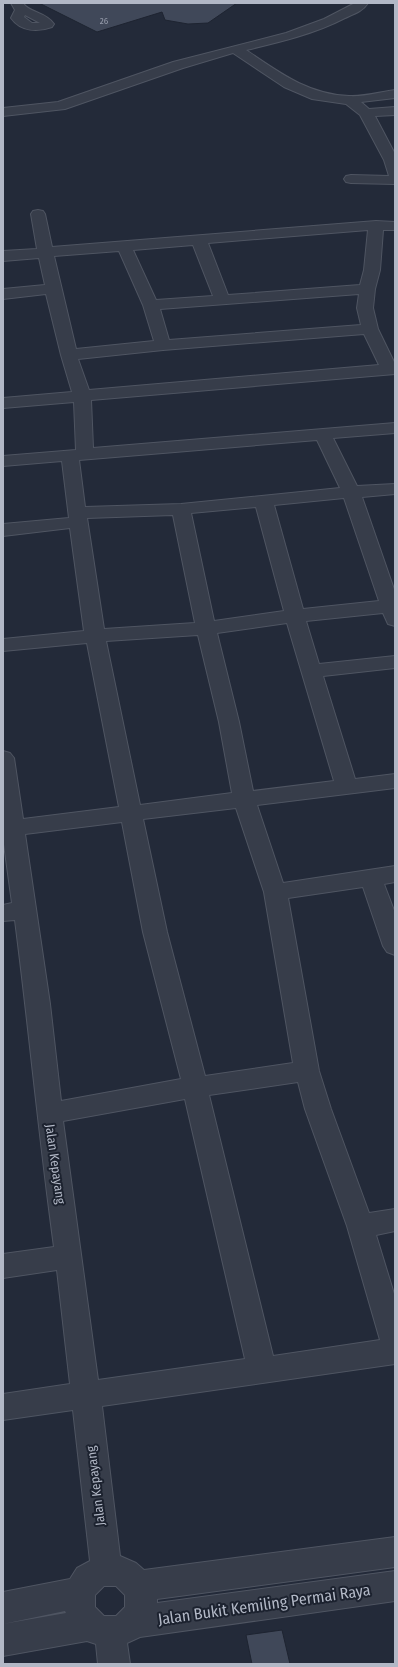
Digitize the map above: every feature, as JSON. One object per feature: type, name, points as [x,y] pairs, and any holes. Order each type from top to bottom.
[{"type":"street","points":[[3,112],[60,106],[102,93],[167,69],[235,49],[290,36],[328,22],[358,7],[362,3]]},
{"type":"street","points":[[235,49],[289,84],[317,96],[350,100],[395,94]]},
{"type":"street","points":[[123,98],[186,72],[204,59]]},
{"type":"street","points":[[350,100],[366,113],[392,160],[395,174]]},
{"type":"street","points":[[3,122],[35,121],[67,117],[95,107]]},
{"type":"street","points":[[366,113],[395,111]]},
{"type":"street","points":[[351,179],[395,180]]},
{"type":"street","points":[[38,214],[53,289],[82,396],[78,455],[78,518],[95,636],[155,932],[195,1087],[262,1370]]},
{"type":"street","points":[[3,256],[376,226],[395,226]]},
{"type":"street","points":[[3,403],[392,369],[370,329],[365,308],[367,289],[372,270],[376,226]]},
{"type":"street","points":[[199,240],[222,300]]},
{"type":"street","points":[[124,246],[151,305],[163,345]]},
{"type":"street","points":[[3,294],[53,289]]},
{"type":"street","points":[[151,305],[367,289]]},
{"type":"street","points":[[70,355],[163,345],[370,329]]},
{"type":"street","points":[[3,461],[395,428]]},
{"type":"street","points":[[3,645],[95,636],[206,628],[295,616],[393,613],[351,492],[323,435]]},
{"type":"street","points":[[3,530],[78,518],[395,489]]},
{"type":"street","points":[[264,502],[311,671],[347,787]]},
{"type":"street","points":[[181,509],[206,628],[229,722],[244,799],[275,892],[307,1071],[318,1109],[360,1226],[395,1343]]},
{"type":"street","points":[[311,671],[395,662]]},
{"type":"street","name":"Jalan Kepayang","points":[[3,758],[14,911],[38,1004],[49,1113],[78,1317],[85,1395],[106,1570]]},
{"type":"street","points":[[7,828],[395,781]]},
{"type":"street","points":[[275,892],[395,874]]},
{"type":"street","points":[[371,878],[395,946]]},
{"type":"street","points":[[49,1113],[195,1087],[307,1071]]},
{"type":"street","points":[[360,1226],[395,1220]]},
{"type":"street","points":[[3,1266],[69,1256]]},
{"type":"street","points":[[3,1407],[395,1351]]},
{"type":"street","points":[[138,1586],[395,1552]]},
{"type":"street","points":[[106,1570],[117,1571],[129,1576],[138,1586],[141,1598],[140,1611],[110,1627],[81,1616],[78,1604],[80,1592],[85,1582],[95,1574],[106,1570]]},
{"type":"street","name":"Jalan Bukit Kemiling Permai Raya","points":[[3,1640],[110,1627],[395,1586]]},
{"type":"street","points":[[3,1608],[80,1592]]},
{"type":"street","points":[[110,1627],[114,1664]]},
{"type":"building","points":[[39,3],[237,3],[208,23],[188,24],[165,20],[162,12],[97,32]]},
{"type":"building","points":[[282,1630],[290,1664],[252,1664],[246,1635]]}]
